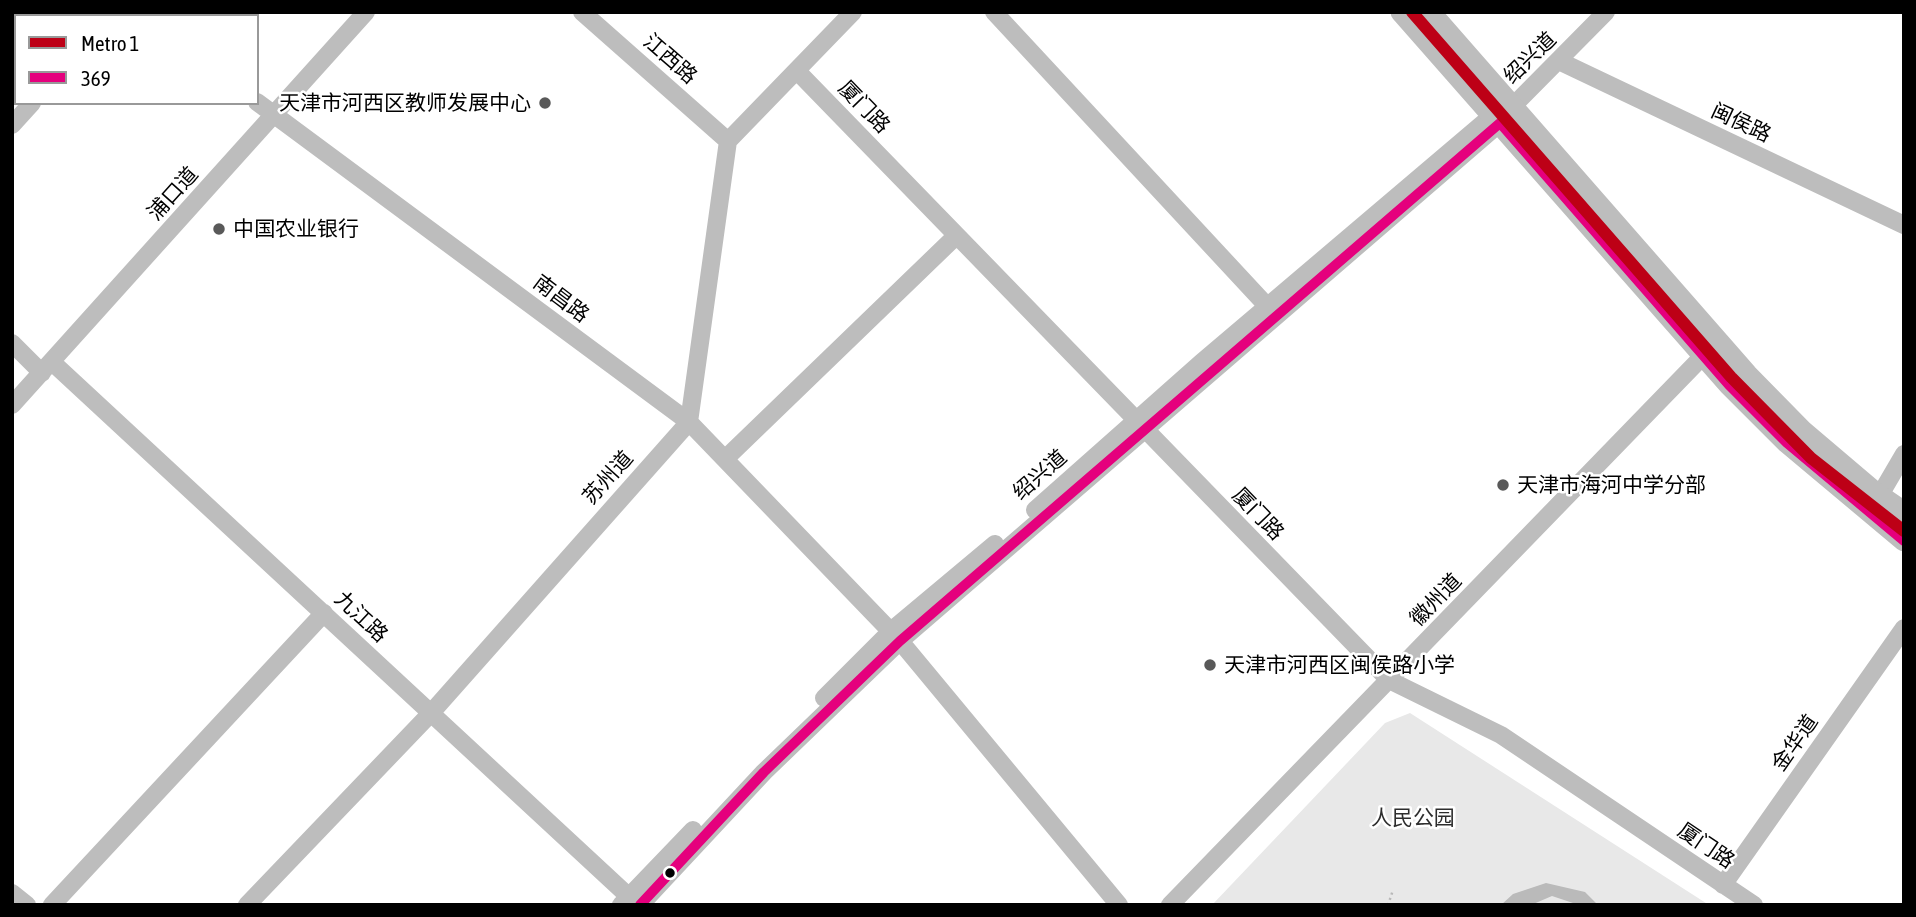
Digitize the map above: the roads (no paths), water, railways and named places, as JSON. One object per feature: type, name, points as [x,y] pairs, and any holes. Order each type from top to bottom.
[{"type":"main road","points":[[1401,12],[1703,356],[1787,443],[1875,504],[1904,512]]},
{"type":"main road","points":[[1430,12],[1747,374],[1875,504],[1904,541]]},
{"type":"street","name":"浦口道","points":[[12,405],[366,12]]},
{"type":"street","name":"江西路","points":[[582,12],[728,141]]},
{"type":"street","points":[[689,422],[728,141],[852,12]]},
{"type":"street","points":[[994,12],[1267,306]]},
{"type":"street","name":"绍兴道","points":[[1140,427],[1267,306],[1513,106],[1606,12]]},
{"type":"street","name":"闽侯路","points":[[1559,61],[1904,225]]},
{"type":"street","name":"厦门路","points":[[797,71],[1140,427],[1389,680],[1501,735],[1754,905]]},
{"type":"street","name":"南昌路","points":[[259,103],[689,422],[896,636],[1119,905]]},
{"type":"street","points":[[12,125],[30,105]]},
{"type":"street","name":"绍兴道","points":[[632,903],[753,767],[896,636],[1496,119]]},
{"type":"street","points":[[725,459],[956,236]]},
{"type":"street","name":"九江路","points":[[12,343],[47,367],[324,613],[632,903]]},
{"type":"street","name":"徽州道","points":[[1170,905],[1703,356]]},
{"type":"street","name":"苏州道","points":[[247,905],[431,713],[689,422]]},
{"type":"street","points":[[1875,504],[1904,454]]},
{"type":"street","points":[[52,905],[324,613]]},
{"type":"street","name":"金华道","points":[[1723,885],[1904,628]]},
{"type":"street","points":[[12,893],[27,905]]},
{"type":"metro line","name":"1","points":[[1412,12],[1731,377],[1811,458],[1904,531]]},
{"type":"place","name":"天津市河西区教师发展中心","points":[[545,103]]},
{"type":"place","name":"中国农业银行","points":[[219,229]]},
{"type":"place","name":"天津市海河中学分部","points":[[1503,485]]},
{"type":"place","name":"天津市河西区闽侯路小学","points":[[1210,665]]},
{"type":"park label","name":"人民公园","points":[[1413,818]]}]
